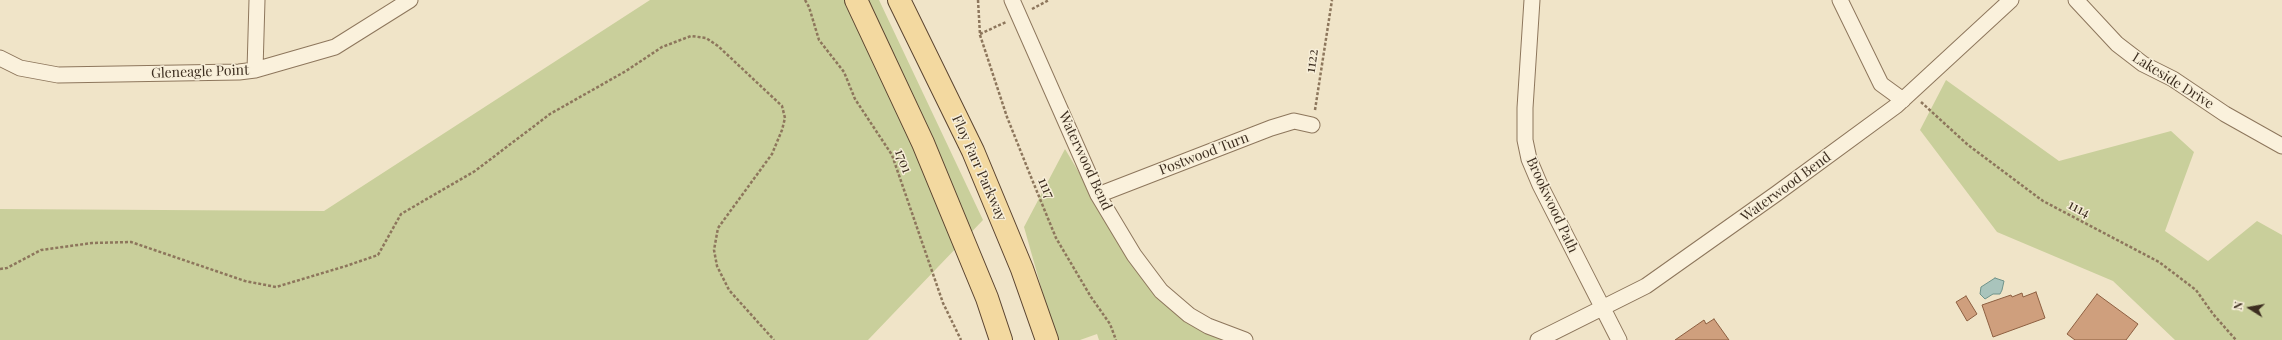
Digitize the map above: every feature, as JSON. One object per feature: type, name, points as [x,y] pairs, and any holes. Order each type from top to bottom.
[{"type":"main road","points":[[856,0],[923,143],[987,298],[1001,340]]},
{"type":"main road","name":"Floy Farr Parkway","points":[[899,0],[973,151],[1022,269],[1047,340]]},
{"type":"street","points":[[255,70],[257,0]]},
{"type":"street","name":"Gleneagle Point","points":[[0,58],[20,68],[58,75],[200,74],[255,70],[335,47],[410,0]]},
{"type":"street","name":"Waterwood Bend","points":[[1012,0],[1098,196],[1134,255],[1161,291],[1189,315],[1208,326],[1245,340]]},
{"type":"street","name":"Brookwood Path","points":[[1532,0],[1525,108],[1525,140],[1529,159],[1540,185],[1619,340]]},
{"type":"street","points":[[1840,0],[1881,84],[1907,96]]},
{"type":"street","name":"Waterwood Bend","points":[[1538,340],[1603,309],[1646,286],[1776,194],[1907,96],[2011,0]]},
{"type":"street","name":"Lakeside Drive","points":[[2076,0],[2116,44],[2143,64],[2173,79],[2225,114],[2282,146]]},
{"type":"street","name":"Postwood Turn","points":[[1098,196],[1271,128],[1294,121],[1312,125]]},
{"type":"path","name":"1701","points":[[805,0],[819,40],[844,72],[855,99],[892,155],[943,303],[962,340]]},
{"type":"path","name":"1117","points":[[978,0],[980,35],[1007,117],[1056,238],[1091,297],[1110,324],[1116,340]]},
{"type":"path","name":"1122","points":[[1312,125],[1332,0]]},
{"type":"path","points":[[0,269],[7,268],[41,250],[92,243],[131,242],[245,281],[276,286],[346,266],[378,255],[401,214],[475,170],[550,114],[626,71],[662,47],[691,36],[706,38],[718,46],[782,106],[785,118],[782,130],[772,154],[718,228],[714,250],[717,266],[729,290],[774,340]]},
{"type":"path","name":"1114","points":[[1907,96],[1968,145],[2043,201],[2159,262],[2196,290],[2213,314],[2236,340]]},
{"type":"green space","points":[[650,0],[879,0],[983,220],[868,340],[0,340],[0,209],[324,211]]},
{"type":"green space","points":[[1946,80],[2059,161],[2171,131],[2194,152],[2165,231],[2208,261],[2257,221],[2282,235],[2282,340],[2175,340],[2113,281],[1997,232],[1920,130]]},
{"type":"green space","points":[[1065,149],[1136,268],[1186,319],[1242,340],[1099,340],[1097,334],[1080,340],[1056,340],[1024,227]]},
{"type":"water","points":[[1995,278],[2004,281],[2002,290],[2000,294],[1993,294],[1985,299],[1980,294],[1981,287]]},
{"type":"building","points":[[2036,292],[2045,318],[1993,337],[1982,305],[2011,295],[2012,297],[2022,293],[2023,297]]},
{"type":"building","points":[[2097,294],[2138,324],[2126,340],[2075,340],[2067,334]]},
{"type":"building","points":[[1966,296],[1977,314],[1967,321],[1956,302]]},
{"type":"building","points":[[1714,319],[1729,340],[1675,340],[1704,320],[1706,324]]}]
